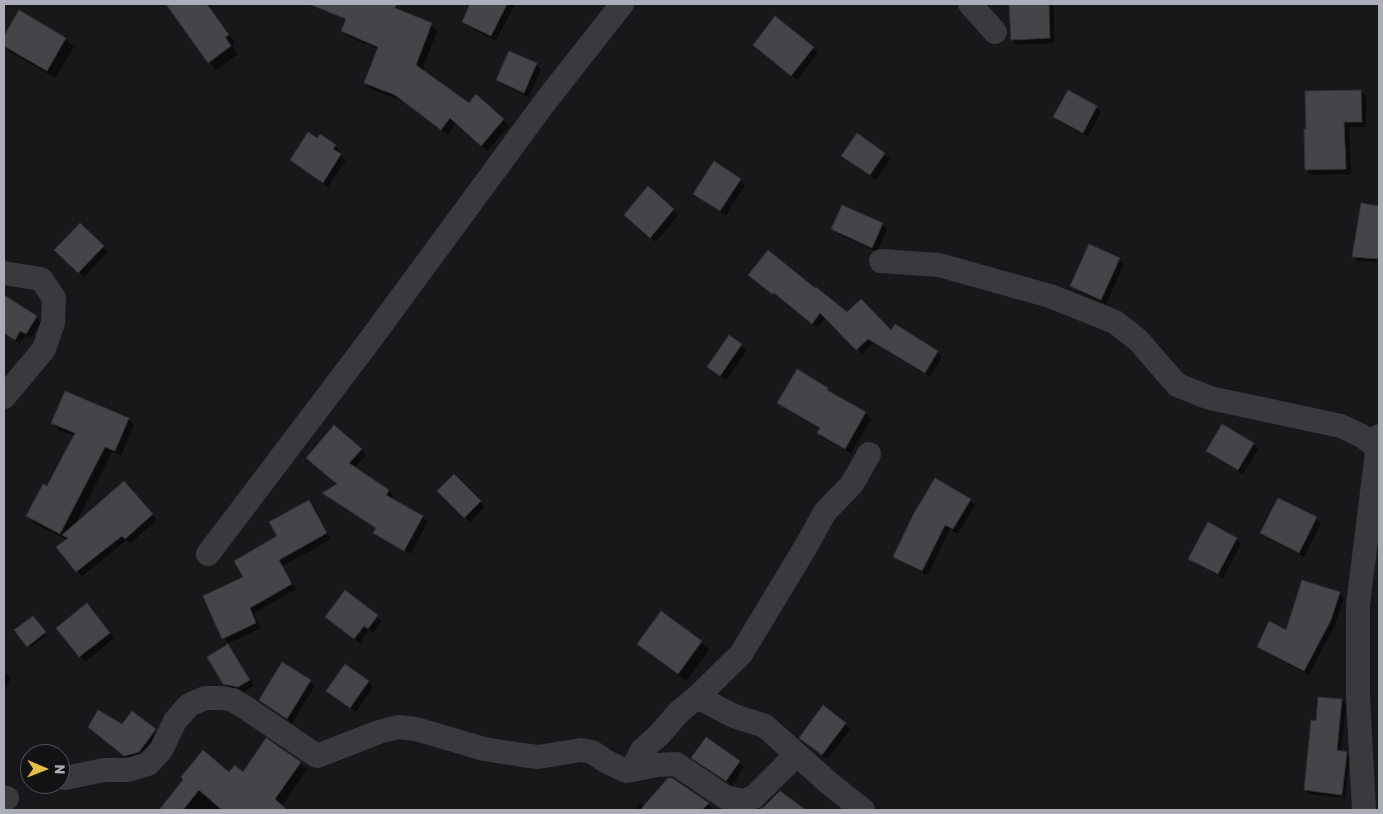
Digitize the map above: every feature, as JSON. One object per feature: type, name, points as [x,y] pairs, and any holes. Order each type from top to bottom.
[{"type":"street","points":[[208,554],[551,95],[622,4]]},
{"type":"street","points":[[970,4],[981,19],[995,32]]},
{"type":"street","points":[[881,261],[939,265],[1050,296],[1115,322],[1138,340],[1177,385],[1210,398],[1341,426],[1378,442],[1358,605],[1358,696],[1364,810]]},
{"type":"street","points":[[4,273],[41,279],[54,298],[53,323],[44,349],[4,397]]},
{"type":"street","points":[[632,770],[642,750],[658,736],[679,712],[697,698],[741,654],[806,548],[825,512],[852,484],[869,454]]},
{"type":"street","points":[[70,777],[104,770],[128,770],[148,764],[161,750],[175,721],[189,705],[206,698],[233,700],[317,756],[379,732],[398,727],[416,729],[484,749],[522,755],[538,757],[581,750],[592,752],[626,771],[658,765],[676,764],[725,797],[743,801],[754,797],[787,764],[794,752]]},
{"type":"street","points":[[697,698],[734,716],[765,726],[830,784],[863,810]]},
{"type":"building","points":[[166,4],[207,4],[229,35],[225,37],[231,46],[208,63]]},
{"type":"building","points":[[309,4],[397,4],[395,8],[432,23],[416,65],[469,103],[476,94],[504,119],[481,146],[450,118],[441,130],[395,95],[364,83],[378,47],[341,31],[346,19]]},
{"type":"building","points":[[470,4],[507,4],[491,36],[462,22]]},
{"type":"building","points":[[1009,4],[1049,4],[1050,38],[1011,40]]},
{"type":"building","points":[[19,10],[66,38],[47,71],[4,46],[4,36]]},
{"type":"building","points":[[775,16],[814,47],[791,76],[753,45]]},
{"type":"building","points":[[509,51],[537,63],[524,93],[496,80]]},
{"type":"building","points":[[1068,90],[1097,106],[1083,133],[1053,117]]},
{"type":"building","points":[[1361,90],[1362,122],[1344,122],[1346,169],[1305,170],[1305,91]]},
{"type":"building","points":[[308,132],[317,138],[320,134],[336,145],[333,149],[341,154],[323,183],[290,160]]},
{"type":"building","points":[[857,133],[885,153],[870,175],[841,156]]},
{"type":"building","points":[[714,161],[741,179],[720,211],[693,194]]},
{"type":"building","points":[[648,186],[674,209],[650,238],[624,215]]},
{"type":"building","points":[[1361,203],[1379,206],[1379,259],[1352,257]]},
{"type":"building","points":[[842,205],[883,223],[872,248],[831,229]]},
{"type":"building","points":[[80,223],[104,246],[78,273],[54,250]]},
{"type":"building","points":[[1089,244],[1120,258],[1101,300],[1070,286]]},
{"type":"building","points":[[768,250],[847,312],[861,299],[891,330],[895,324],[938,351],[925,373],[868,339],[856,350],[820,313],[812,324],[774,293],[772,294],[748,275]]},
{"type":"building","points":[[4,295],[37,316],[26,334],[20,331],[15,340],[4,333]]},
{"type":"building","points":[[729,335],[742,344],[720,376],[707,367]]},
{"type":"building","points":[[797,369],[828,388],[827,390],[866,412],[845,449],[817,433],[820,428],[777,403]]},
{"type":"building","points":[[65,391],[129,418],[115,451],[105,447],[60,534],[26,516],[43,484],[47,486],[75,433],[51,423]]},
{"type":"building","points":[[1222,424],[1254,443],[1238,470],[1206,451]]},
{"type":"building","points":[[334,425],[362,449],[349,463],[389,490],[386,495],[423,516],[404,551],[373,533],[376,528],[322,493],[337,484],[306,458]]},
{"type":"building","points":[[454,474],[481,501],[464,518],[437,491]]},
{"type":"building","points":[[935,478],[971,499],[953,529],[945,525],[922,571],[893,557],[913,515]]},
{"type":"building","points":[[124,481],[153,514],[125,539],[122,536],[76,572],[56,547],[68,538],[62,535]]},
{"type":"building","points":[[1278,498],[1317,517],[1299,553],[1260,533]]},
{"type":"building","points":[[309,500],[327,533],[279,560],[292,584],[250,608],[256,623],[222,639],[203,596],[243,577],[234,561],[277,536],[269,522]]},
{"type":"building","points":[[1208,522],[1237,538],[1218,574],[1188,559]]},
{"type":"building","points":[[1302,580],[1340,592],[1331,620],[1304,671],[1257,647],[1269,621],[1286,630]]},
{"type":"building","points":[[345,590],[378,615],[368,629],[364,626],[354,639],[325,617]]},
{"type":"building","points":[[87,603],[110,633],[79,657],[56,628]]},
{"type":"building","points":[[661,611],[702,641],[678,674],[637,644]]},
{"type":"building","points":[[33,616],[46,632],[27,647],[14,630]]},
{"type":"building","points":[[228,644],[250,680],[238,687],[223,684],[207,657]]},
{"type":"building","points":[[282,662],[311,680],[287,719],[259,700]]},
{"type":"building","points":[[345,664],[369,681],[350,708],[326,691]]},
{"type":"building","points":[[1318,697],[1342,699],[1337,750],[1347,752],[1342,795],[1304,790],[1311,720],[1316,721]]},
{"type":"building","points":[[823,705],[846,723],[822,755],[799,738]]},
{"type":"building","points":[[98,710],[122,724],[132,711],[156,729],[139,752],[124,756],[88,727]]},
{"type":"building","points":[[706,737],[740,761],[726,781],[691,758]]},
{"type":"building","points":[[266,738],[301,762],[275,799],[287,810],[222,810],[199,790],[183,810],[159,810],[183,780],[181,777],[203,750],[229,772],[235,765],[243,772]]},
{"type":"building","points":[[668,778],[672,778],[709,803],[702,810],[640,810]]},
{"type":"building","points":[[780,791],[806,810],[758,810],[764,807]]}]
